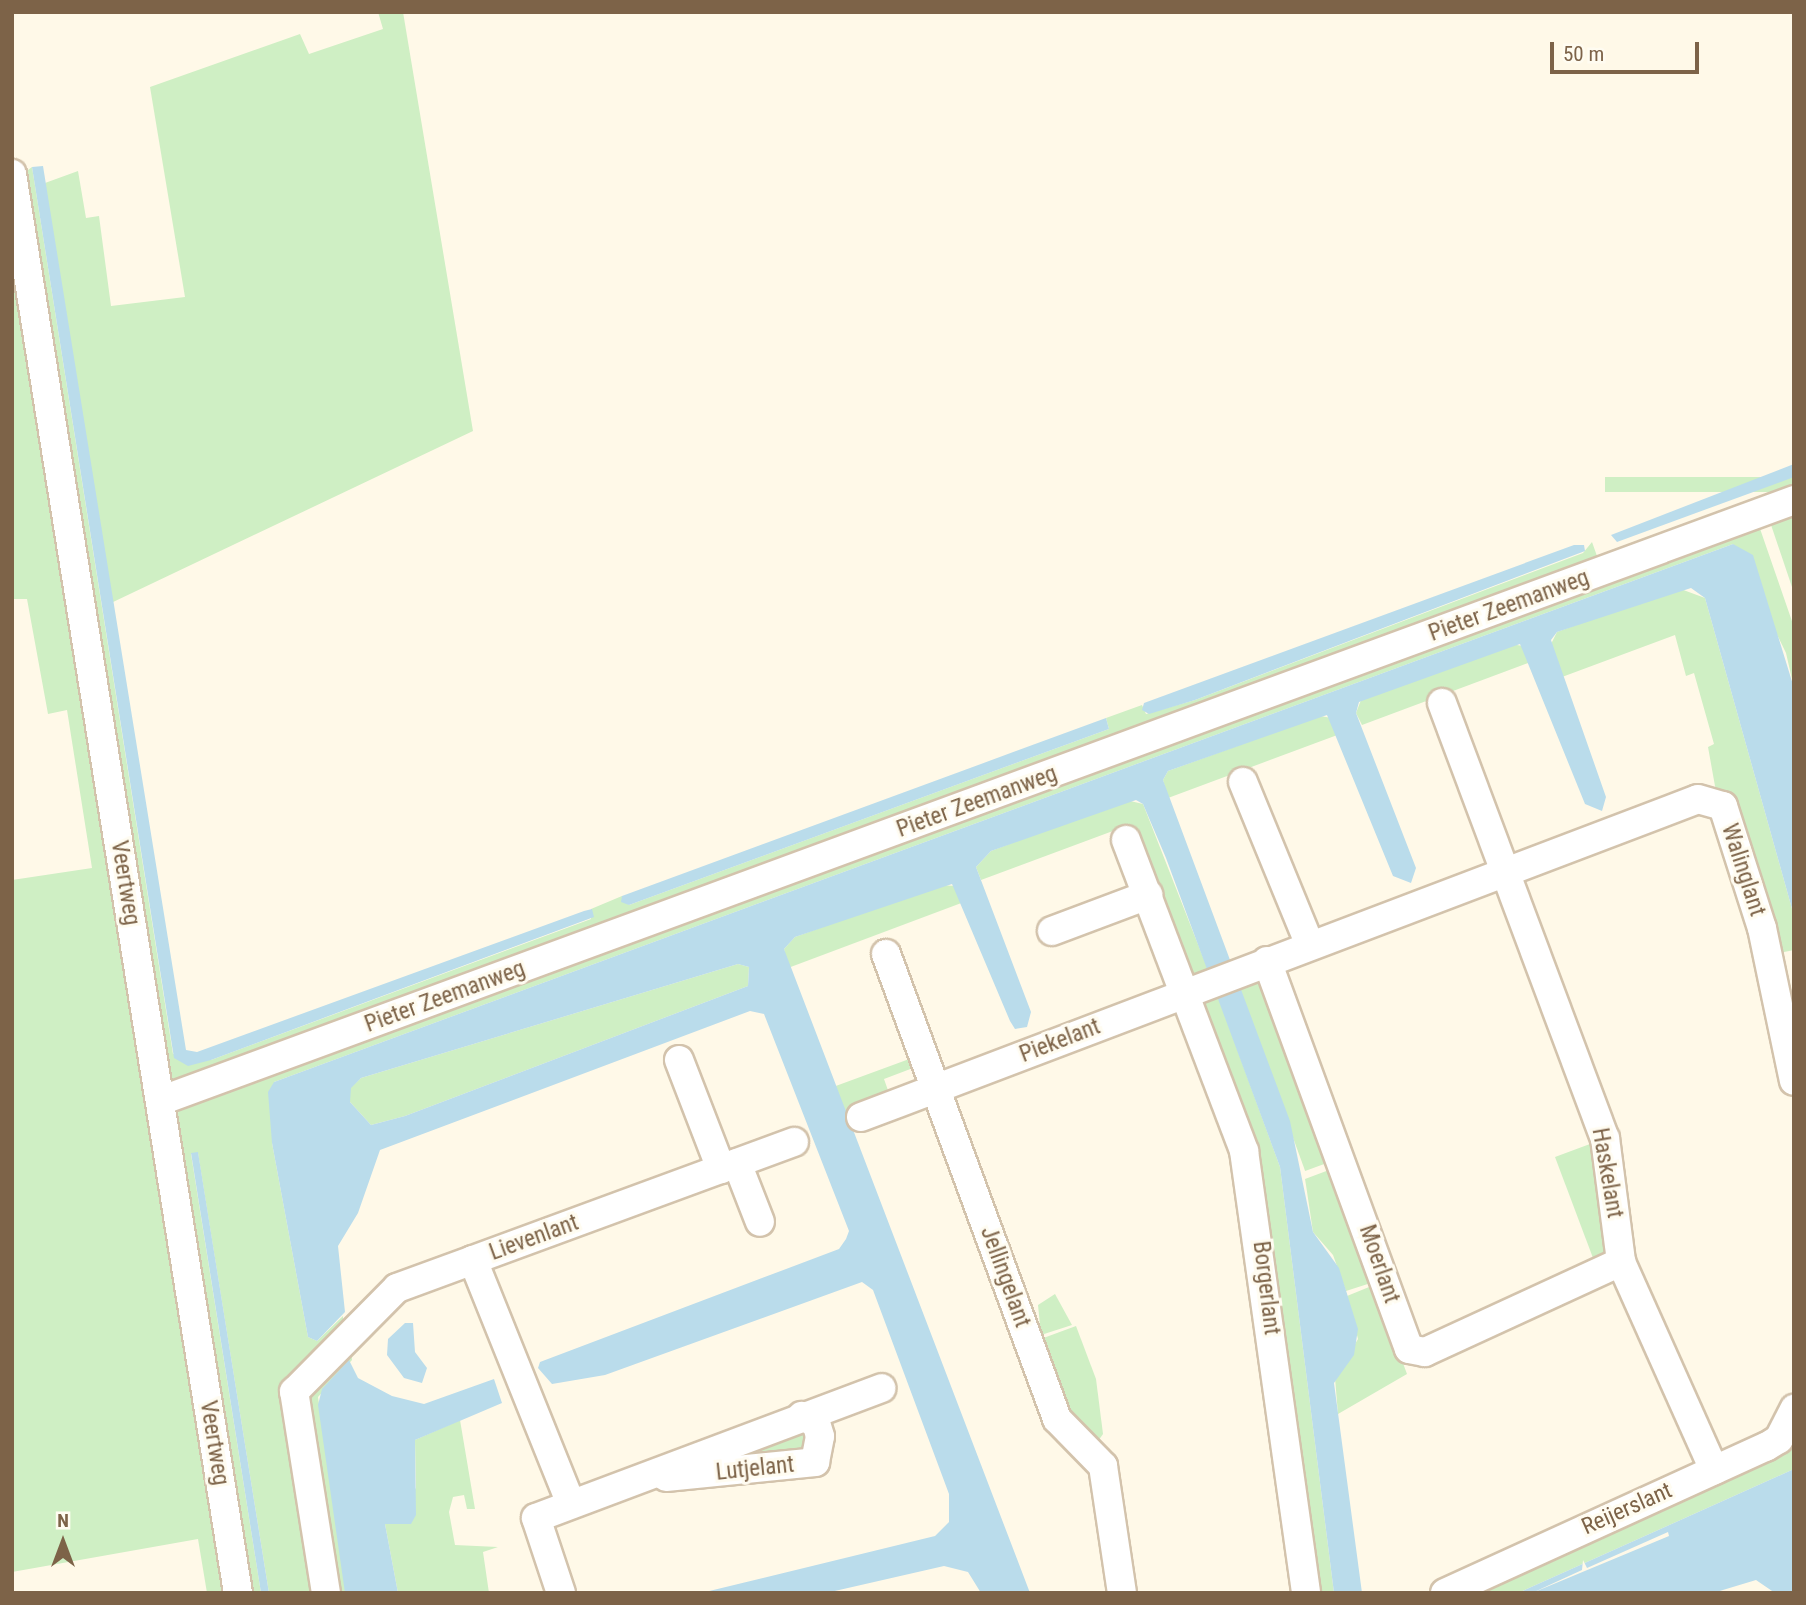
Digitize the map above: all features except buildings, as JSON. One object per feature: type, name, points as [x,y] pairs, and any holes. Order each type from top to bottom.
[{"type":"street","name":"Veertweg","points":[[12,174],[238,1593]]},
{"type":"street","name":"Pieter Zeemanweg","points":[[160,1101],[1794,500]]},
{"type":"street","points":[[1442,703],[1504,872]]},
{"type":"street","points":[[1243,782],[1310,946]]},
{"type":"street","name":"Walinglant","points":[[1189,991],[1698,799],[1718,802],[1762,928],[1794,1081]]},
{"type":"street","points":[[1126,840],[1189,991]]},
{"type":"street","name":"Haskelant","points":[[1504,872],[1605,1138],[1621,1262],[1714,1470]]},
{"type":"street","points":[[1052,930],[1148,895]]},
{"type":"street","name":"Jellingelant","points":[[886,954],[1057,1419],[1102,1466],[1122,1593]]},
{"type":"street","name":"Moerlant","points":[[1259,964],[1409,1349],[1425,1352],[1621,1262]]},
{"type":"street","name":"Piekelant","points":[[935,1088],[1189,991]]},
{"type":"street","name":"Borgerlant","points":[[1189,991],[1254,1193],[1306,1593]]},
{"type":"street","points":[[679,1060],[729,1166],[760,1222]]},
{"type":"street","points":[[861,1116],[935,1088]]},
{"type":"street","name":"Lievenlant","points":[[571,1504],[473,1260],[794,1142]]},
{"type":"street","points":[[326,1593],[294,1392],[397,1288],[473,1260]]},
{"type":"street","name":"Lutjelant","points":[[561,1593],[536,1518],[880,1388]]},
{"type":"street","name":"Reijerslant","points":[[1445,1593],[1779,1439],[1794,1409]]},
{"type":"street","name":"Lutjelant","points":[[639,1478],[815,1462],[820,1436],[816,1423],[802,1416]]},
{"type":"green space","points":[[378,12],[403,12],[473,431],[111,603],[45,183],[78,171],[86,218],[99,216],[111,306],[185,297],[150,87],[300,34],[309,54],[383,29]]},
{"type":"green space","points":[[32,167],[173,1054],[211,1060],[591,919],[591,909],[622,896],[629,905],[1109,729],[1106,718],[1142,705],[1146,714],[1195,700],[1583,553],[1592,542],[1597,556],[1595,566],[176,1081],[170,1078],[20,176]]},
{"type":"green space","points":[[12,273],[223,1593],[207,1593],[198,1539],[12,1572],[12,880],[92,868],[67,710],[48,714],[27,599],[12,599]]},
{"type":"green space","points":[[1605,477],[1794,477],[1794,492],[1605,492]]},
{"type":"green space","points":[[1794,506],[1794,593],[1768,516]]},
{"type":"green space","points":[[1757,520],[1794,627],[1794,688],[1786,653],[1733,544],[274,1082],[272,1143],[308,1337],[317,1341],[343,1316],[343,1329],[281,1397],[317,1593],[269,1593],[198,1153],[191,1154],[261,1593],[246,1593],[174,1119],[185,1102]]},
{"type":"green space","points":[[1678,588],[1705,598],[1794,916],[1794,950],[1774,954],[1715,786],[1708,747],[1714,744],[1694,673],[1686,676],[1675,635],[1562,677],[1550,646],[1557,632]]},
{"type":"green space","points":[[1511,644],[1523,646],[1531,662],[1362,725],[1356,713],[1361,700]]},
{"type":"green space","points":[[1320,716],[1332,718],[1340,734],[1168,798],[1163,780],[1168,771]]},
{"type":"green space","points":[[1126,800],[1143,804],[1210,975],[1189,983],[1129,825],[981,880],[976,867],[991,851]]},
{"type":"green space","points":[[939,885],[956,886],[964,902],[788,968],[784,949],[795,937]]},
{"type":"green space","points":[[738,964],[749,967],[748,986],[405,1116],[371,1125],[350,1102],[350,1088],[361,1078]]},
{"type":"green space","points":[[1265,976],[1332,1161],[1305,1171],[1238,986]]},
{"type":"green space","points":[[1217,994],[1280,1167],[1334,1593],[1316,1593],[1261,1185],[1197,1002]]},
{"type":"green space","points":[[912,1058],[917,1078],[913,1068],[884,1079],[890,1096],[843,1113],[833,1087]]},
{"type":"green space","points":[[1598,1141],[1611,1250],[1596,1266],[1555,1157]]},
{"type":"green space","points":[[1337,1167],[1377,1281],[1346,1291],[1333,1255],[1313,1232],[1305,1179]]},
{"type":"green space","points":[[1374,1285],[1407,1374],[1338,1414],[1335,1378],[1358,1339],[1347,1296]]},
{"type":"green space","points":[[1055,1294],[1072,1325],[1041,1335],[1038,1305]]},
{"type":"green space","points":[[1076,1326],[1096,1379],[1103,1434],[1096,1444],[1077,1429],[1038,1340]]},
{"type":"green space","points":[[351,1350],[352,1360],[318,1397],[345,1583],[345,1593],[334,1593],[305,1413],[309,1394]]},
{"type":"green space","points":[[460,1420],[475,1509],[467,1509],[464,1495],[453,1497],[449,1512],[455,1545],[498,1547],[483,1552],[489,1593],[398,1593],[385,1524],[416,1488],[415,1440]]},
{"type":"green space","points":[[1794,1426],[1794,1469],[1518,1593],[1468,1593]]},
{"type":"green space","points":[[795,1429],[808,1434],[809,1451],[698,1468]]},
{"type":"water","points":[[43,166],[186,1050],[197,1052],[584,911],[592,909],[594,917],[211,1060],[188,1066],[174,1058],[32,167]]},
{"type":"water","points":[[1794,464],[1794,477],[1617,542],[1611,535]]},
{"type":"water","points":[[1733,544],[1753,555],[1794,688],[1794,916],[1705,598],[1691,588],[1557,632],[1551,640],[1606,797],[1602,811],[1585,804],[1520,644],[1359,702],[1356,713],[1416,868],[1411,883],[1393,876],[1327,715],[1168,771],[1163,780],[1290,1121],[1313,1232],[1339,1268],[1358,1329],[1354,1355],[1334,1383],[1362,1593],[1334,1593],[1280,1167],[1166,858],[1143,804],[1136,800],[991,851],[976,867],[1031,1012],[1027,1027],[1015,1029],[1010,1021],[952,884],[795,937],[784,949],[1030,1593],[981,1593],[968,1572],[944,1566],[826,1593],[701,1593],[935,1536],[949,1522],[949,1494],[873,1290],[862,1282],[605,1375],[552,1384],[538,1368],[540,1362],[839,1249],[846,1239],[849,1231],[764,1014],[750,1011],[380,1150],[358,1213],[338,1246],[345,1312],[317,1341],[308,1337],[272,1143],[268,1092],[274,1082]],"holes":[[[738,964],[749,967],[748,986],[405,1116],[371,1125],[350,1102],[351,1088],[361,1078]]]},
{"type":"water","points":[[1574,545],[1584,545],[1585,551],[1195,700],[1149,714],[1142,710],[1144,703]]},
{"type":"water","points":[[1106,718],[1109,729],[629,905],[621,902],[622,896]]},
{"type":"water","points":[[198,1152],[269,1593],[261,1593],[191,1153]]},
{"type":"water","points":[[405,1323],[413,1323],[415,1352],[427,1368],[422,1383],[404,1378],[387,1355],[388,1339]]},
{"type":"water","points":[[349,1360],[358,1378],[392,1396],[424,1404],[494,1379],[502,1403],[415,1440],[416,1515],[411,1524],[385,1524],[398,1593],[345,1593],[318,1405],[322,1389]]},
{"type":"water","points":[[1794,1469],[1794,1593],[1775,1593],[1756,1580],[1713,1593],[1518,1593]]},
{"type":"pier","points":[[1668,1532],[1669,1536],[1532,1593],[1582,1570],[1583,1560],[1587,1568]]}]
